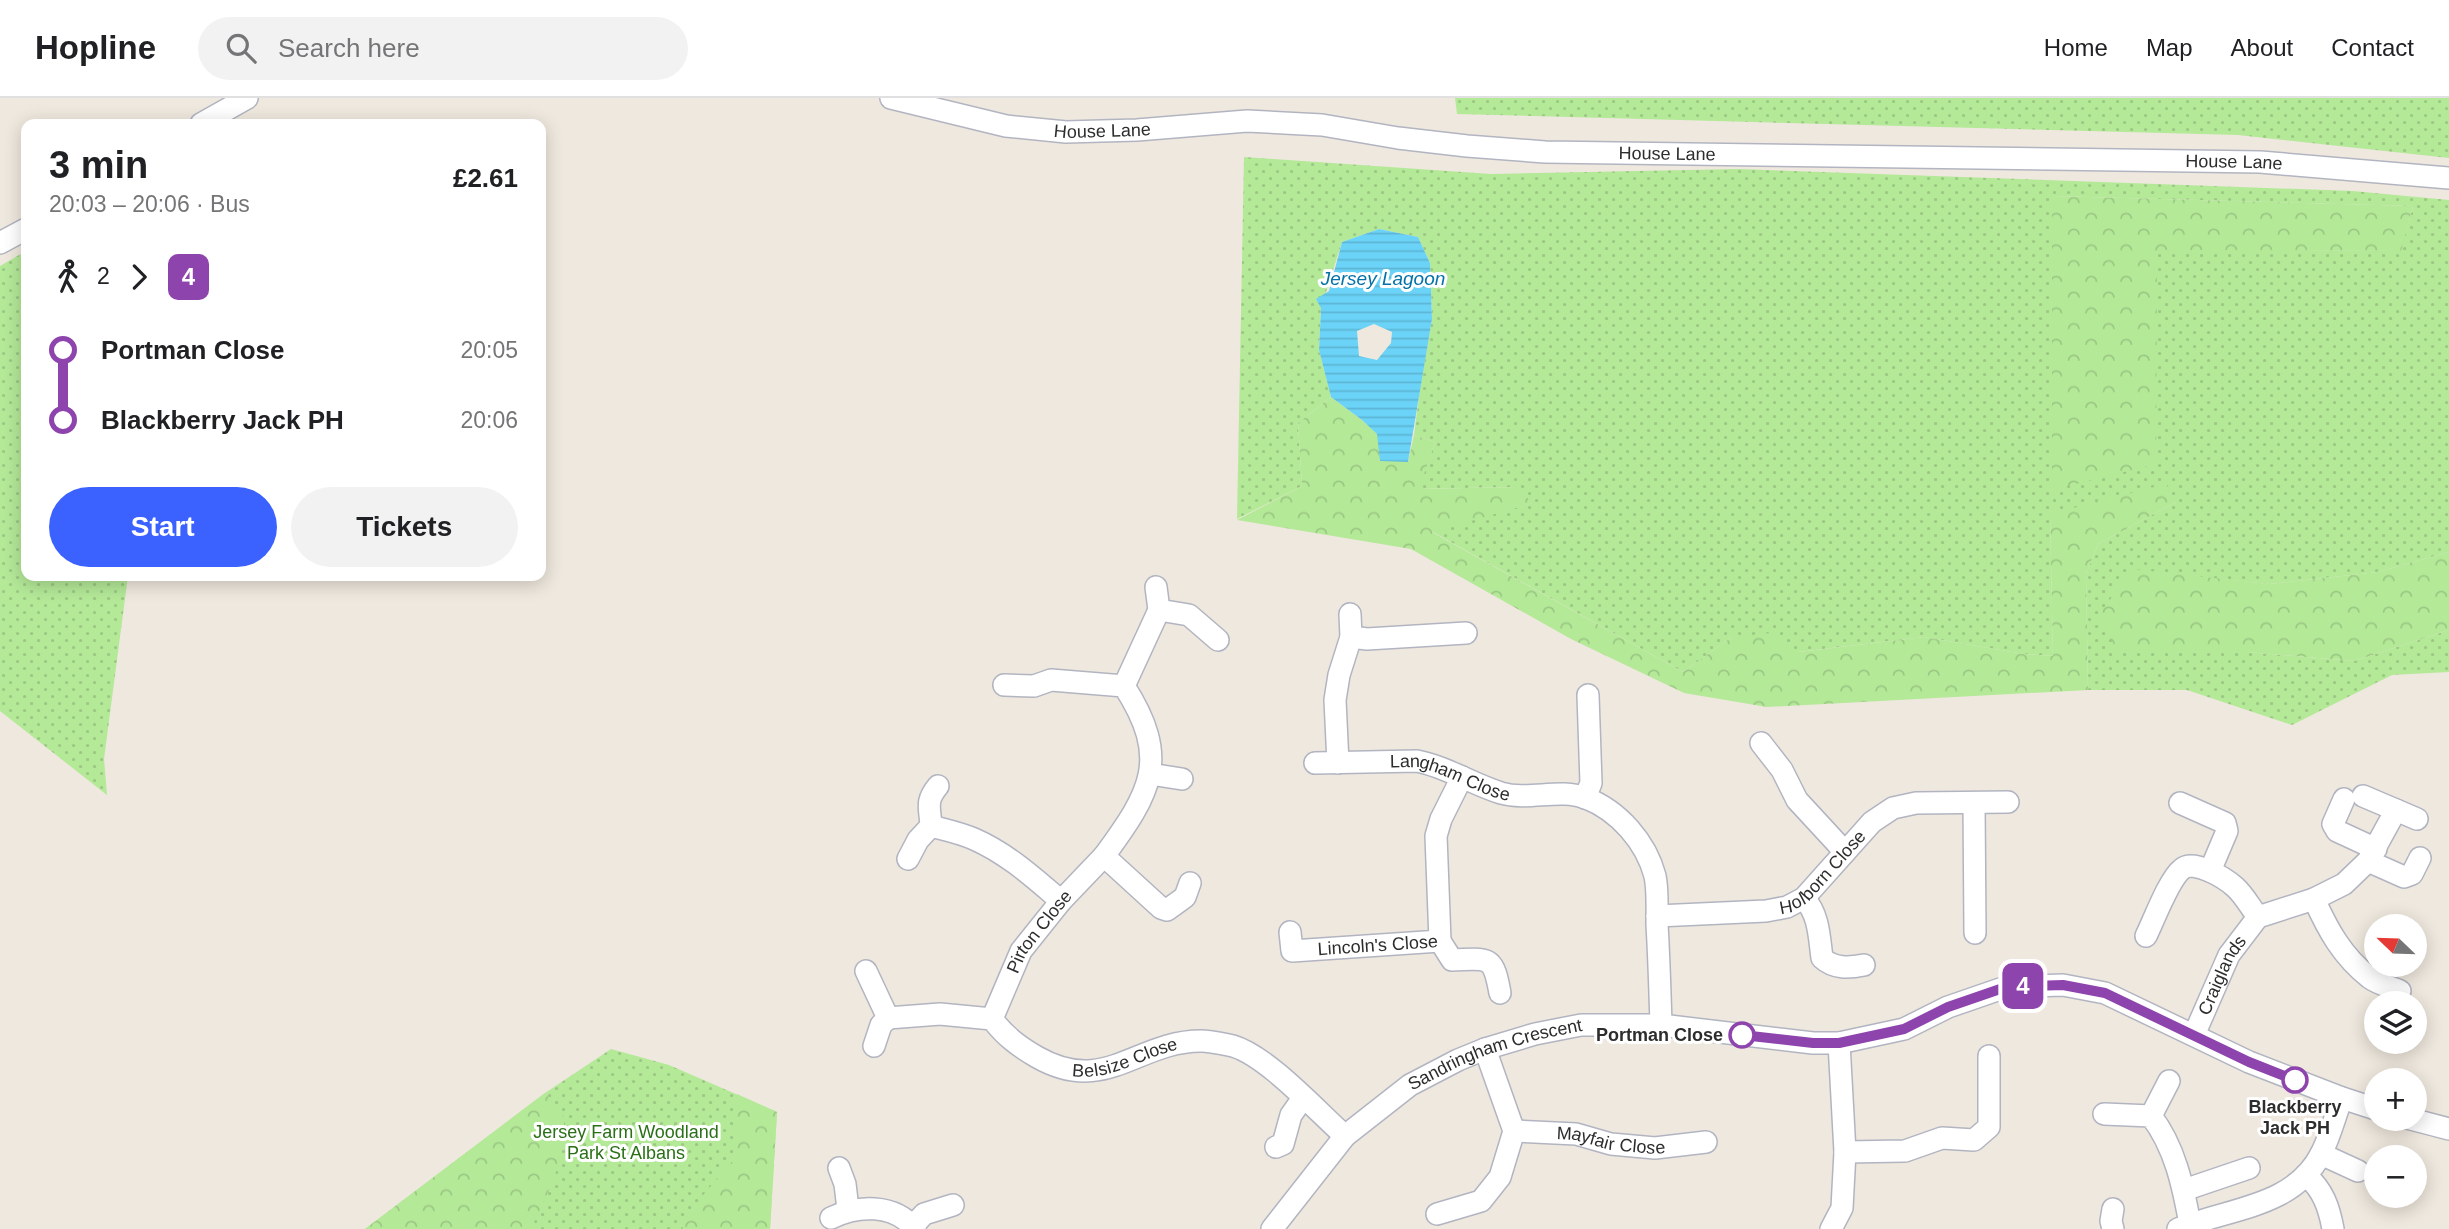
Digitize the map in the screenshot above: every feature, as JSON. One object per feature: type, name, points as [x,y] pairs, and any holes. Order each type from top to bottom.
[{"type":"street","points":[[210,119],[247,98]]},
{"type":"street","name":"House Lane","points":[[891,98],[1006,126],[1066,132],[1137,130],[1247,121],[1322,125],[1466,146],[1545,152],[2260,162],[2449,178]]},
{"type":"street","points":[[0,243],[21,232]]},
{"type":"street","points":[[1004,685],[1034,686],[1051,680],[1124,686],[1159,610],[1156,587]]},
{"type":"street","points":[[1159,610],[1189,615],[1218,640]]},
{"type":"street","points":[[1338,763],[1335,700],[1351,637],[1350,614]]},
{"type":"street","points":[[1351,637],[1367,639],[1466,633]]},
{"type":"street","name":"Pirton Close","points":[[992,1019],[1021,951],[1061,901],[1104,856],[1132,817],[1143,796],[1150,774],[1151,748],[1139,710],[1124,686]]},
{"type":"street","points":[[1585,798],[1591,783],[1588,695]]},
{"type":"street","points":[[1761,743],[1782,770],[1797,800],[1844,852]]},
{"type":"street","name":"Langham Close","points":[[1315,763],[1417,761],[1433,764],[1503,793],[1527,796],[1550,793],[1585,798],[1614,814],[1644,849],[1655,877],[1661,1026]]},
{"type":"street","points":[[1150,774],[1182,779]]},
{"type":"street","name":"Lincoln's Close","points":[[1290,932],[1292,951],[1440,941],[1436,836],[1441,819],[1462,777]]},
{"type":"street","points":[[932,826],[928,803],[938,786]]},
{"type":"street","points":[[2417,819],[2353,798],[2333,824],[2337,831],[2404,877],[2412,874],[2420,858]]},
{"type":"street","name":"Holborn Close","points":[[1657,916],[1766,911],[1787,906],[1804,898],[1872,822],[1893,808],[1916,803],[2008,802]]},
{"type":"street","points":[[1974,803],[1975,933]]},
{"type":"street","points":[[2146,936],[2173,880],[2182,868],[2190,865],[2210,871],[2227,831],[2225,823],[2180,803]]},
{"type":"street","name":"Craiglands","points":[[2194,1035],[2230,955],[2258,917],[2314,899],[2344,884],[2372,855],[2396,810]]},
{"type":"street","points":[[908,859],[918,840],[932,826]]},
{"type":"street","points":[[932,826],[972,838],[998,850],[1061,901]]},
{"type":"street","points":[[1104,856],[1161,908],[1167,910],[1185,897],[1190,883]]},
{"type":"street","name":"Craiglands","points":[[2210,871],[2235,887],[2258,917]]},
{"type":"street","points":[[1804,898],[1812,908],[1817,922],[1822,958],[1829,964],[1854,973]]},
{"type":"street","points":[[2314,899],[2332,938],[2343,951],[2371,979],[2400,991]]},
{"type":"street","points":[[1440,941],[1452,960],[1484,959],[1491,963],[1495,969],[1500,993]]},
{"type":"street","points":[[866,971],[888,1018]]},
{"type":"street","name":"Sandringham Crescent","points":[[1272,1229],[1345,1136],[1410,1085],[1485,1049],[1535,1034],[1581,1025],[1661,1026],[1813,1043],[1839,1043],[1904,1029],[1948,1007],[2006,987],[2063,985],[2105,993],[2249,1062],[2364,1105]]},
{"type":"street","points":[[874,1046],[881,1025],[888,1018],[940,1014],[992,1019]]},
{"type":"street","name":"Belsize Close","points":[[992,1019],[1005,1036],[1025,1050],[1053,1066],[1068,1070],[1098,1071],[1179,1044],[1201,1041],[1236,1047],[1254,1055],[1345,1136]]},
{"type":"street","points":[[1832,1229],[1842,1208],[1845,1152],[1839,1043]]},
{"type":"street","points":[[1437,1214],[1481,1202],[1500,1177],[1514,1131],[1485,1049]]},
{"type":"street","points":[[1845,1152],[1905,1151],[1942,1138],[1974,1140],[1989,1127],[1989,1056]]},
{"type":"street","points":[[2151,1116],[2169,1081]]},
{"type":"street","points":[[1276,1147],[1283,1144],[1291,1115],[1303,1098]]},
{"type":"street","points":[[2104,1114],[2151,1116],[2166,1135],[2184,1191],[2184,1226],[2254,1206],[2288,1191],[2306,1175],[2321,1154],[2342,1098]]},
{"type":"street","points":[[2427,1123],[2449,1129]]},
{"type":"street","name":"Mayfair Close","points":[[1514,1131],[1576,1134],[1611,1144],[1655,1149],[1706,1142]]},
{"type":"street","points":[[2321,1154],[2358,1171]]},
{"type":"street","points":[[839,1168],[845,1184],[839,1214],[866,1207],[902,1217],[914,1227],[924,1214],[953,1205]]},
{"type":"street","points":[[2184,1191],[2249,1168]]},
{"type":"street","points":[[2306,1175],[2316,1184],[2329,1206],[2333,1229]]},
{"type":"green space","points":[[1455,98],[2449,98],[2449,158],[2238,135],[1457,114]]},
{"type":"green space","points":[[1244,157],[1491,174],[1738,169],[2353,191],[2449,200],[2449,552],[2378,572],[2269,584],[2132,570],[2247,652],[2354,661],[2449,630],[2449,672],[2392,675],[2292,725],[2187,690],[2088,690],[2086,574],[2098,544],[2176,502],[2050,514],[2053,656],[2024,654],[1924,637],[1798,652],[1732,637],[1683,672],[1431,531],[1532,503],[1514,487],[1418,489],[1435,442],[1414,435],[1432,319],[1430,263],[1418,237],[1379,229],[1342,242],[1321,308],[1319,350],[1331,397],[1298,423],[1302,486],[1237,519]],"holes":[[[2052,196],[2413,206],[2400,251],[2157,249]]]},
{"type":"green space","points":[[2052,196],[2413,206],[2401,251],[2157,250],[2156,464],[2052,490]]},
{"type":"green space","points":[[21,254],[21,581],[127,581],[104,759],[107,795],[0,711],[0,266]]},
{"type":"green space","points":[[1331,397],[1362,420],[1408,462],[1414,435],[1435,442],[1419,489],[1515,487],[1533,503],[1432,532],[1683,672],[1732,637],[1771,633],[1799,652],[1924,637],[2024,654],[2053,656],[2050,514],[2166,484],[2176,502],[2098,544],[2086,574],[2088,690],[1767,707],[1684,693],[1571,639],[1411,549],[1237,520],[1302,486],[1298,423]]},
{"type":"green space","points":[[2449,552],[2449,630],[2354,661],[2247,652],[2116,649],[2099,615],[2132,569],[2269,584],[2378,572]]},
{"type":"green space","name":"Jersey Farm Woodland Park St Albans","points":[[611,1049],[669,1065],[777,1112],[770,1229],[365,1229],[545,1093]]},
{"type":"green space","points":[[545,1093],[565,1118],[555,1177],[531,1229],[365,1229]]},
{"type":"green space","points":[[737,1094],[777,1112],[770,1229],[682,1229],[704,1194],[736,1157]]},
{"type":"water","name":"Jersey Lagoon","points":[[1379,229],[1418,237],[1430,263],[1432,319],[1408,462],[1380,461],[1377,434],[1331,397],[1319,350],[1321,308],[1316,299],[1329,291],[1342,242]],"holes":[[[1374,324],[1392,332],[1391,343],[1377,360],[1359,356],[1357,331]]]},
{"type":"bus line","name":"4","points":[[1742,1035],[1813,1043],[1839,1043],[1904,1029],[1948,1007],[2006,987],[2063,985],[2105,993],[2249,1062],[2295,1080]]},
{"type":"place","name":"Portman Close","points":[[1742,1035]]},
{"type":"place","name":"Blackberry Jack PH","points":[[2295,1080]]}]
